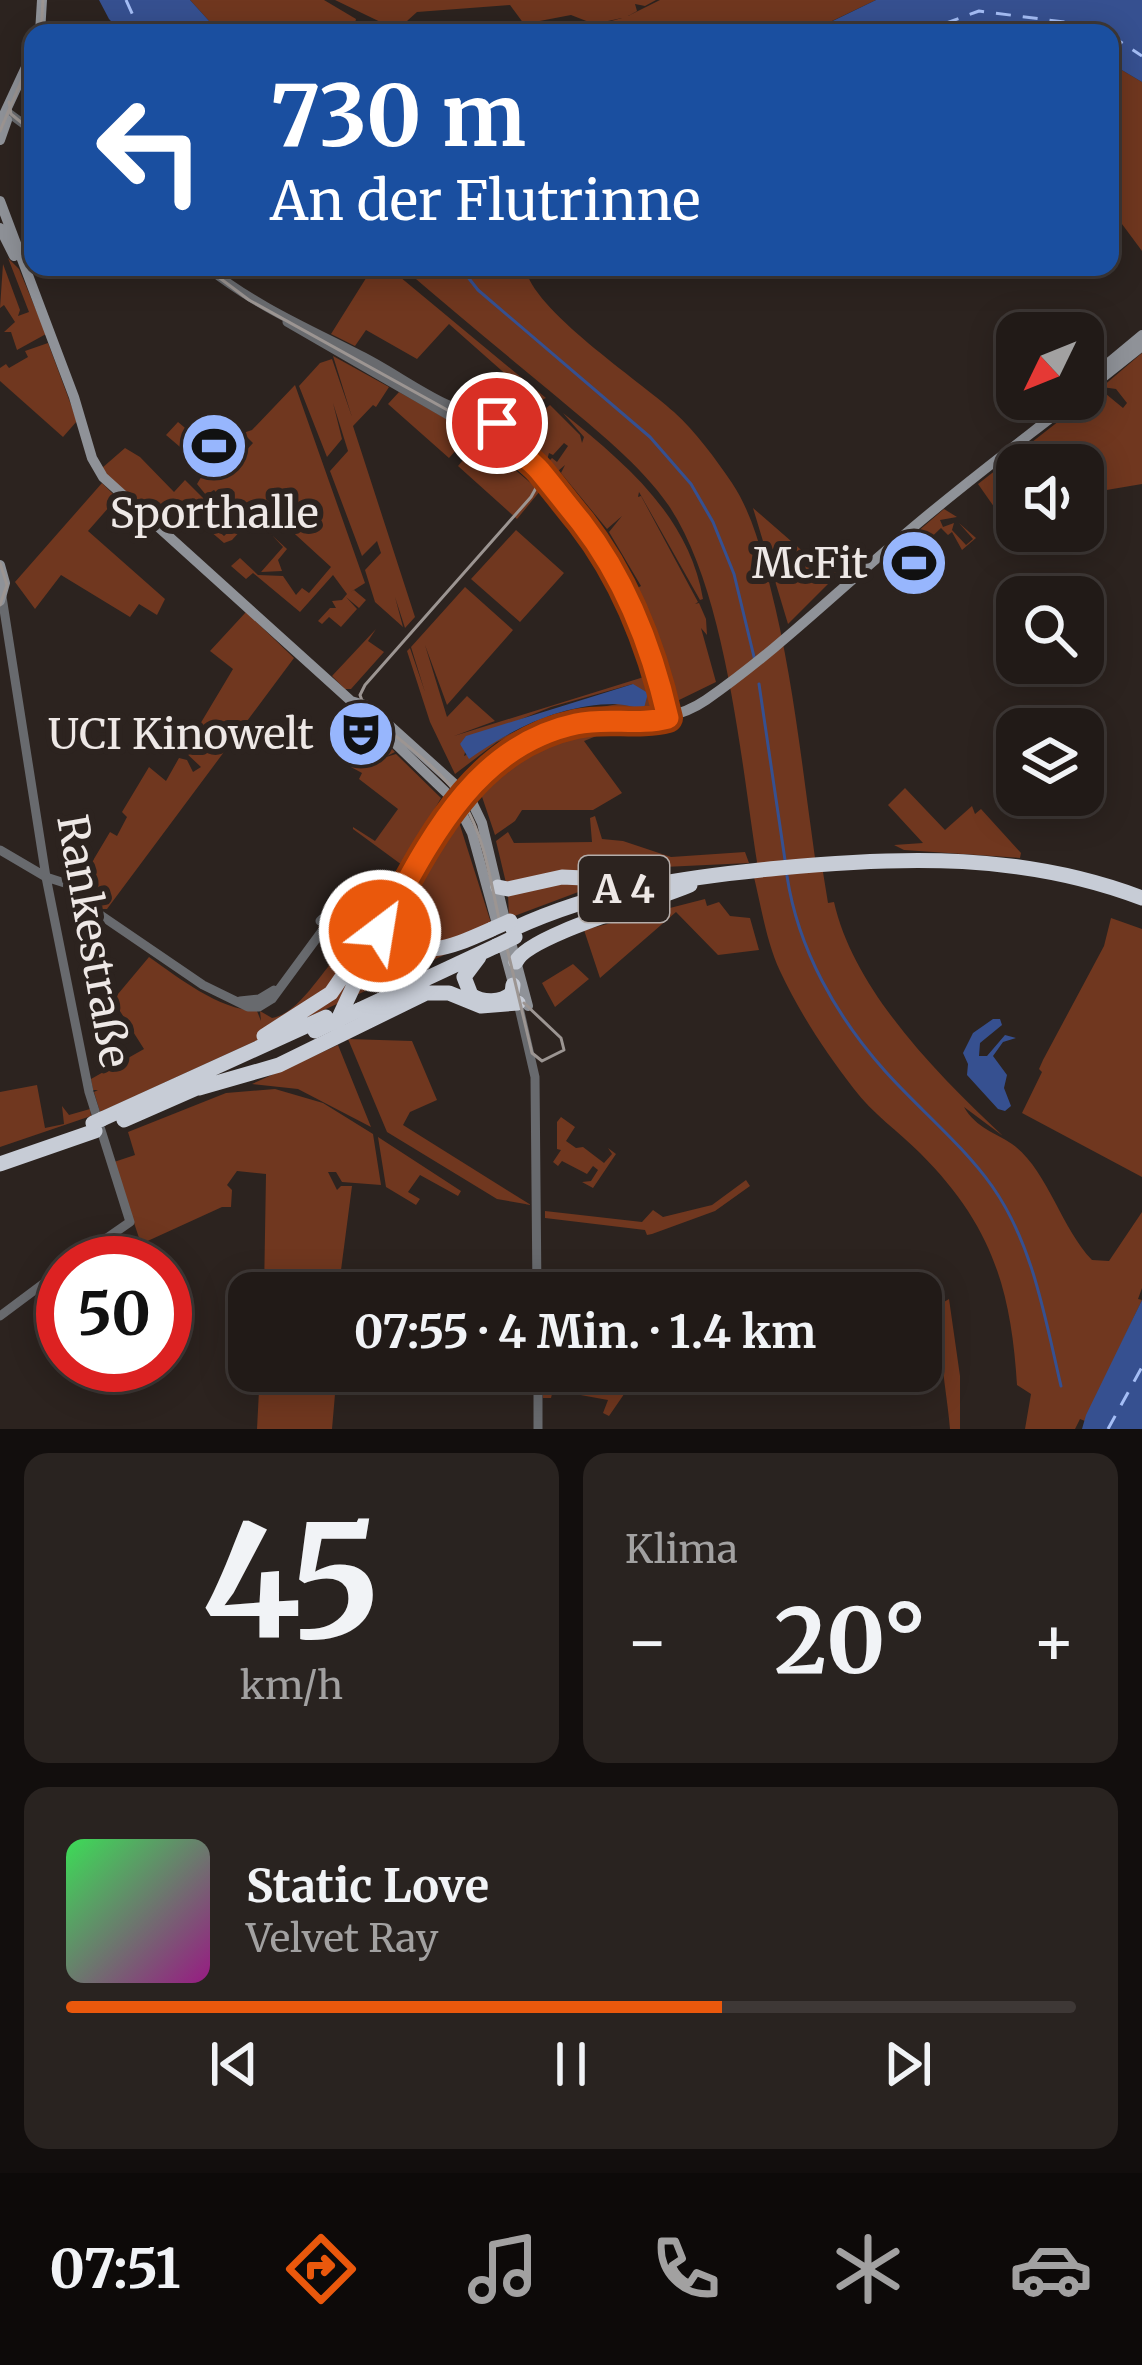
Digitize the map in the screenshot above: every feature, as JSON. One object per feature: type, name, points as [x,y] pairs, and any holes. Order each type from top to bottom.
[{"type":"highway","name":"A 4","points":[[0,1164],[199,1088],[503,938],[623,889],[825,868],[945,867],[1040,874],[1142,898]]},
{"type":"highway","points":[[513,985],[511,995],[483,1001],[469,993],[464,982],[466,972],[503,938],[568,897],[627,880],[694,869],[748,874]]},
{"type":"highway","name":"A 4","points":[[503,938],[613,900],[748,874]]},
{"type":"highway","points":[[498,887],[508,890],[562,877],[627,880]]},
{"type":"highway","name":"A 4","points":[[1060,879],[1142,908]]},
{"type":"highway","points":[[375,930],[401,946],[421,951],[503,938],[522,951],[568,929],[690,885]]},
{"type":"highway","points":[[306,1052],[342,1015],[375,930]]},
{"type":"highway","points":[[219,1066],[331,993],[375,930]]},
{"type":"highway","points":[[199,1088],[270,1068],[430,992],[449,993],[481,1006],[523,1005]]},
{"type":"highway","name":"A 4","points":[[0,1154],[99,1125],[219,1066],[321,1024]]},
{"type":"main road","points":[[0,140],[3,117],[24,72]]},
{"type":"main road","points":[[0,201],[23,268]]},
{"type":"main road","points":[[0,229],[23,268]]},
{"type":"main road","points":[[26,276],[103,477],[351,701],[368,706],[482,824],[498,887],[513,985],[523,1005]]},
{"type":"main road","points":[[1104,366],[1142,335]]},
{"type":"main road","points":[[1104,376],[1142,346]]},
{"type":"main road","points":[[789,633],[889,538],[1038,420]]},
{"type":"main road","points":[[375,930],[458,794],[506,743],[552,724],[597,715],[665,716],[721,686],[1048,420]]},
{"type":"main road","points":[[0,565],[5,583],[1,599]]},
{"type":"main road","points":[[375,930],[458,794]]},
{"type":"main road","points":[[458,794],[523,1005]]},
{"type":"main road","points":[[444,822],[457,817],[469,823]]},
{"type":"street","points":[[220,276],[294,330],[460,410],[495,418],[503,438],[539,470],[616,574],[644,635],[665,716]]},
{"type":"street","points":[[400,382],[471,428],[545,487],[595,548],[634,621],[665,716]]},
{"type":"street","name":"Rankestraße","points":[[1,599],[46,877],[89,1092],[130,1222],[110,1236]]},
{"type":"street","points":[[0,850],[46,877],[77,887],[105,919],[191,979],[250,1007],[267,1004],[330,918],[348,916],[375,930]]},
{"type":"street","points":[[229,998],[254,1000],[273,991],[328,910],[337,904],[375,930]]},
{"type":"street","points":[[523,1005],[535,1077],[537,1272]]},
{"type":"street","points":[[0,1316],[36,1289]]},
{"type":"street","points":[[538,1392],[538,1429]]},
{"type":"shaded area","points":[[190,0],[324,0],[357,24],[212,24]]},
{"type":"shaded area","points":[[335,0],[656,0],[645,6],[635,4],[637,11],[628,16],[660,0],[876,0],[826,24],[601,24],[622,18],[594,24],[571,15],[524,24],[510,5],[417,12],[404,24],[385,24]]},
{"type":"shaded area","points":[[1119,68],[1142,82],[1142,251],[1119,220]]},
{"type":"shaded area","points":[[8,258],[19,269],[46,334],[17,350],[11,332],[4,332],[15,322],[4,305],[0,308],[3,264],[18,316],[29,312]]},
{"type":"shaded area","points":[[367,276],[399,276],[546,398],[537,402],[449,324],[417,359],[366,330],[355,346],[331,334]]},
{"type":"shaded area","points":[[413,276],[529,276],[566,323],[690,428],[739,495],[760,546],[778,620],[815,858],[822,866],[828,903],[834,902],[860,968],[902,1030],[1003,1136],[964,1107],[969,1114],[1012,1144],[1035,1168],[1092,1260],[1109,1261],[1142,1212],[1138,1299],[1142,1300],[1085,1421],[1080,1419],[1075,1429],[1025,1429],[1031,1394],[1017,1385],[1002,1287],[980,1232],[944,1179],[854,1089],[814,1032],[780,971],[753,873],[757,862],[745,776],[705,583],[669,506],[617,448]]},
{"type":"shaded area","points":[[48,343],[77,421],[63,437],[0,381],[0,368],[6,364],[9,368],[28,357],[25,351]]},
{"type":"shaded area","points":[[1142,353],[1142,484],[1104,490],[1104,444],[1029,444],[1060,420],[1104,420],[1104,392],[1123,408],[1127,403],[1116,389],[1104,385]]},
{"type":"shaded area","points":[[333,356],[389,387],[376,407],[353,426],[415,617],[405,628],[395,597],[403,627],[375,602],[365,570],[381,553],[377,541],[362,556],[330,471],[348,451],[333,403],[342,439],[327,457],[299,386],[320,363],[332,359],[352,417]]},
{"type":"shaded area","points":[[295,385],[365,583],[349,593],[354,590],[366,600],[359,608],[346,597],[357,609],[341,627],[329,617],[322,624],[318,621],[336,608],[332,601],[347,594],[333,575],[300,612],[253,573],[246,579],[231,566],[240,558],[258,575],[283,576],[296,595],[302,588],[309,593],[331,567],[273,514],[264,526],[254,516],[224,543],[210,531],[214,527],[224,536],[237,524],[215,501],[220,496],[214,490],[206,495],[197,484],[203,474],[197,468],[200,464],[166,435],[178,422],[222,459],[227,455],[236,462],[230,454],[239,443],[245,448],[242,455],[253,443],[243,433],[252,430]]},
{"type":"shaded area","points":[[399,392],[471,433],[449,458],[388,404]]},
{"type":"shaded area","points":[[550,405],[580,435],[582,443],[584,437],[563,413],[631,472],[684,542],[696,569],[700,600],[639,492],[706,619],[707,635],[701,628],[716,682],[670,701],[632,591],[641,586],[609,532],[622,516],[607,529],[561,473],[565,465],[558,471],[548,462],[552,458],[557,462],[568,446],[564,443],[547,460],[542,454],[535,459],[505,434],[508,427],[535,417]]},
{"type":"shaded area","points":[[480,440],[540,491],[517,519],[458,466]]},
{"type":"shaded area","points":[[125,448],[174,492],[185,480],[205,500],[197,509],[181,510],[163,529],[102,468]]},
{"type":"shaded area","points":[[996,470],[996,510],[978,484]]},
{"type":"shaded area","points":[[102,483],[117,498],[88,531],[165,599],[157,615],[139,604],[130,617],[61,575],[35,609],[15,582]]},
{"type":"shaded area","points":[[753,508],[807,555],[819,545],[842,570],[788,624]]},
{"type":"shaded area","points":[[944,509],[957,517],[940,520],[943,527],[954,523],[952,530],[966,545],[973,539],[959,523],[976,538],[962,550],[952,532],[948,535],[941,528],[919,549],[915,545],[899,557],[896,550]]},
{"type":"shaded area","points":[[516,530],[564,573],[520,622],[471,579]]},
{"type":"shaded area","points":[[272,535],[287,549],[278,560],[282,571],[261,572],[283,547]]},
{"type":"shaded area","points":[[465,587],[513,630],[447,705],[425,645],[447,717],[467,696],[495,721],[454,736],[647,676],[653,709],[591,711],[539,723],[497,742],[455,774],[430,722],[407,651],[410,648],[425,692],[411,647]],"holes":[[[633,684],[618,704],[545,717],[464,756],[466,749],[460,744],[551,707]]]},
{"type":"shaded area","points":[[246,612],[294,658],[107,909],[102,909],[79,884],[110,832],[117,836],[127,817],[122,812],[149,767],[166,781],[179,758],[187,760],[193,772],[201,767],[184,751],[233,669],[210,651]]},
{"type":"shaded area","points":[[376,629],[368,641],[384,652],[351,689],[345,689],[332,676]]},
{"type":"shaded area","points":[[582,728],[618,728],[624,735],[599,735],[584,741],[622,793],[593,810],[522,810],[495,835],[478,785],[526,749]]},
{"type":"shaded area","points":[[377,734],[395,752],[383,758],[396,754],[441,798],[402,865],[353,829],[375,841],[398,809],[359,779],[362,773],[351,767],[368,757],[375,761],[381,751]]},
{"type":"shaded area","points":[[905,788],[945,830],[972,806],[975,814],[981,809],[1021,853],[1020,858],[904,850],[894,845],[923,843],[888,805]]},
{"type":"shaded area","points":[[595,816],[602,839],[671,857],[745,852],[749,863],[664,867],[507,887],[496,841],[508,832],[514,843],[592,842],[590,818]]},
{"type":"shaded area","points":[[458,819],[492,926],[453,951],[100,1112],[94,1092],[98,1090],[93,1090],[91,1079],[144,1049],[113,1000],[149,957],[214,999],[257,1011],[261,1021],[260,1011],[272,1018],[282,1015],[339,955],[338,939],[326,933],[334,923],[342,920],[360,932],[363,929],[370,940],[448,823]]},
{"type":"shaded area","points":[[550,881],[605,882],[509,918],[508,895]]},
{"type":"shaded area","points":[[705,899],[707,906],[719,902],[730,916],[750,918],[759,950],[718,955],[676,912],[600,978],[584,930]]},
{"type":"shaded area","points":[[1111,918],[1142,929],[1142,1177],[1022,1113],[1043,1060],[1104,946]]},
{"type":"shaded area","points":[[573,964],[589,979],[555,1007],[542,983]]},
{"type":"shaded area","points":[[348,1039],[412,1041],[437,1100],[410,1112],[403,1125],[531,1205],[497,1199],[387,1132]]},
{"type":"shaded area","points":[[338,1045],[371,1127],[298,1089],[252,1084]]},
{"type":"shaded area","points":[[37,1085],[45,1128],[64,1124],[62,1106],[69,1115],[90,1109],[91,1116],[0,1147],[0,1092]]},
{"type":"shaded area","points":[[275,1089],[323,1103],[373,1134],[381,1185],[342,1182],[336,1172],[328,1172],[337,1190],[352,1186],[341,1272],[264,1272],[266,1174],[237,1171],[227,1185],[232,1190],[231,1207],[159,1236],[138,1236],[114,1162],[135,1155],[128,1132],[226,1093]]},
{"type":"shaded area","points":[[561,1117],[575,1127],[566,1141],[576,1148],[583,1147],[604,1163],[612,1154],[608,1148],[616,1154],[593,1188],[582,1182],[591,1181],[598,1170],[593,1166],[587,1174],[562,1161],[558,1166],[553,1162],[561,1150],[557,1149],[557,1122]]},
{"type":"shaded area","points":[[378,1137],[461,1191],[458,1196],[420,1175],[408,1192],[420,1199],[416,1205],[386,1187]]},
{"type":"shaded area","points":[[746,1180],[750,1186],[715,1211],[647,1235],[645,1230],[545,1218],[545,1211],[642,1222],[653,1210],[663,1217],[712,1205]]},
{"type":"shaded area","points":[[949,1299],[960,1376],[960,1429],[950,1429],[942,1365],[944,1302]]},
{"type":"shaded area","points":[[259,1392],[335,1392],[332,1429],[257,1429]]},
{"type":"shaded area","points":[[564,1392],[626,1392],[609,1416],[603,1413],[608,1400]]},
{"type":"water","points":[[99,0],[190,0],[212,24],[114,24]]},
{"type":"water","points":[[876,0],[1142,0],[1142,82],[1119,68],[1119,24],[827,24]]},
{"type":"water","points":[[633,684],[648,693],[644,708],[595,705],[557,713],[520,728],[469,759],[460,744],[466,736]]},
{"type":"water","points":[[1000,1019],[1002,1025],[980,1043],[979,1056],[987,1056],[1005,1035],[1016,1038],[1003,1042],[993,1056],[1007,1075],[1004,1088],[1011,1106],[1005,1111],[967,1075],[963,1053],[973,1033]]},
{"type":"water","points":[[1142,1300],[1142,1429],[1082,1429],[1086,1415]]},
{"type":"waterway","points":[[467,276],[650,437],[691,484],[734,574],[755,661]]},
{"type":"waterway","points":[[759,684],[785,860]]},
{"type":"waterway","points":[[787,876],[800,930],[835,1004],[885,1071],[968,1156],[1006,1208],[1036,1282],[1061,1386]]},
{"type":"ferry route","points":[[126,0],[139,24]]},
{"type":"ferry route","points":[[944,24],[979,11],[1080,24]]},
{"type":"ferry route","points":[[1119,41],[1142,56]]},
{"type":"ferry route","points":[[1108,1429],[1142,1367]]},
{"type":"tram line","points":[[42,24],[43,0]]},
{"type":"tram line","points":[[0,131],[24,75]]},
{"type":"tram line","points":[[9,102],[11,114],[24,125]]},
{"type":"tram line","points":[[217,276],[249,300],[478,427],[534,474],[536,488],[531,497],[360,695],[366,712],[431,766],[464,804],[482,846],[500,923]]},
{"type":"tram line","points":[[0,563],[7,585],[0,605]]},
{"type":"tram line","points":[[507,948],[532,1053],[542,1061],[564,1050],[561,1038],[524,1003]]},
{"type":"place","name":"Sporthalle","points":[[214,446]]},
{"type":"place","name":"McFit","points":[[914,563]]},
{"type":"place","name":"UCI Kinowelt","points":[[361,734]]},
{"type":"route","points":[[380,931],[456,802],[503,755],[536,736],[578,723],[668,718],[644,635],[616,574],[539,470],[503,438],[497,423]]}]
